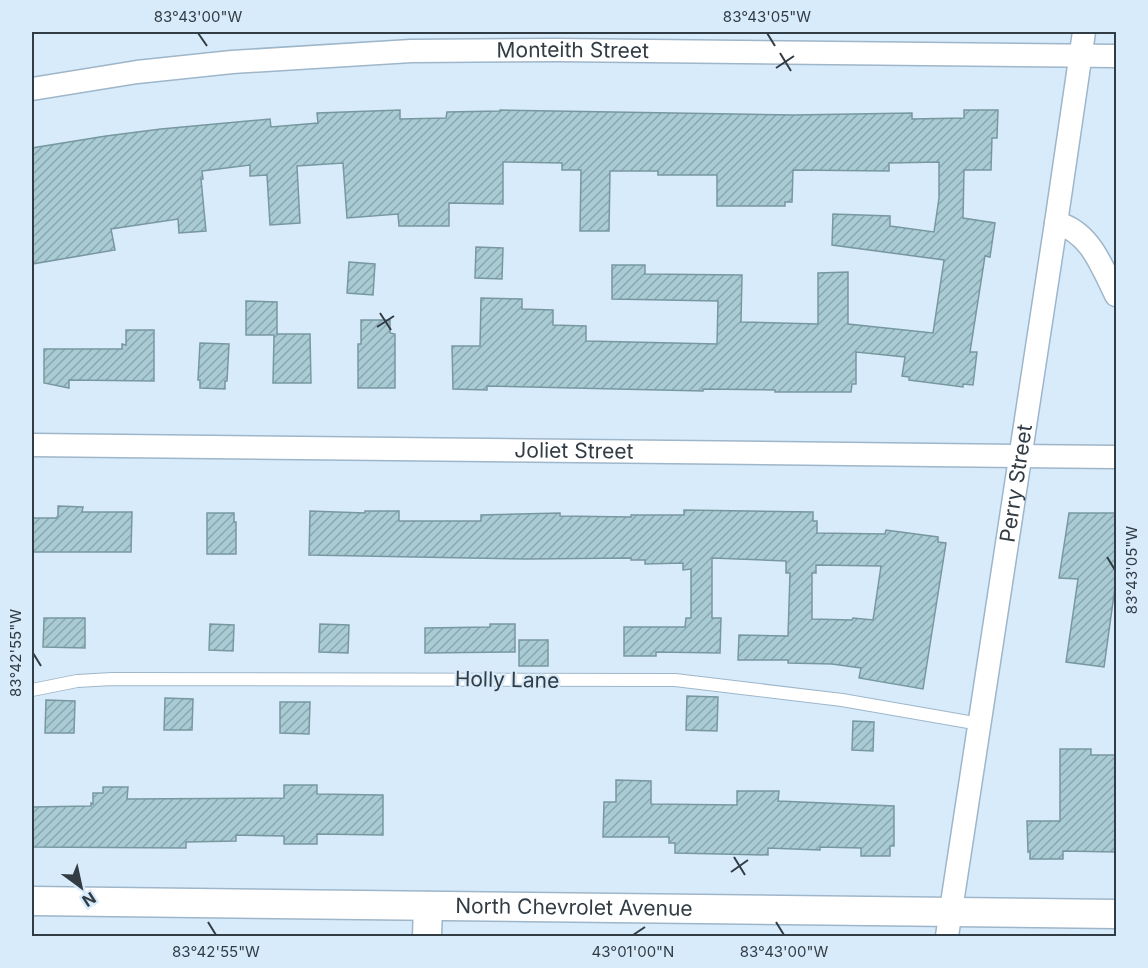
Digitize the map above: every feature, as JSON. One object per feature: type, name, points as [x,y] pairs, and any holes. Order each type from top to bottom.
[{"type":"street","name":"Perry Street","points":[[949,924],[1084,32]]},
{"type":"street","name":"Monteith Street","points":[[32,89],[137,72],[232,62],[411,51],[557,50],[1116,56]]},
{"type":"street","points":[[1056,223],[1073,229],[1083,237],[1101,264],[1116,295]]},
{"type":"street","name":"Joliet Street","points":[[32,445],[1116,457]]},
{"type":"street","name":"North Chevrolet Avenue","points":[[32,901],[428,906],[949,924],[1116,914]]},
{"type":"street","points":[[427,936],[428,906]]},
{"type":"lane","name":"Holly Lane","points":[[32,690],[77,681],[121,678],[675,680],[842,700],[980,724]]},
{"type":"building","points":[[400,110],[400,119],[446,118],[447,112],[500,110],[793,115],[912,113],[912,119],[964,118],[964,110],[998,110],[997,138],[992,138],[991,170],[964,170],[963,218],[995,223],[990,257],[985,256],[970,352],[977,352],[973,385],[963,384],[963,387],[909,380],[909,377],[902,376],[905,357],[856,352],[856,384],[852,384],[851,392],[487,386],[487,390],[453,389],[452,346],[480,346],[481,298],[522,299],[522,309],[553,310],[553,325],[586,326],[586,341],[717,344],[718,301],[612,299],[612,265],[645,265],[645,274],[742,275],[741,322],[818,324],[818,273],[848,272],[848,324],[933,333],[944,260],[832,245],[833,214],[890,216],[890,226],[934,232],[939,198],[939,162],[889,163],[889,171],[793,170],[792,202],[785,202],[785,206],[717,206],[717,175],[658,175],[658,171],[610,171],[609,231],[580,231],[581,170],[562,170],[562,163],[503,162],[503,204],[449,203],[449,226],[399,226],[398,214],[347,218],[343,163],[297,166],[300,223],[270,225],[267,175],[250,176],[250,165],[202,171],[206,231],[179,233],[178,219],[111,229],[115,250],[32,264],[32,148],[161,129],[270,119],[271,127],[318,123],[317,113]]},
{"type":"building","points":[[476,247],[503,248],[502,279],[475,278]]},
{"type":"building","points":[[349,262],[375,264],[373,295],[347,293]]},
{"type":"building","points":[[246,301],[277,302],[277,334],[310,334],[311,383],[273,383],[274,335],[246,335]]},
{"type":"building","points":[[361,320],[390,320],[390,333],[395,334],[395,388],[358,388],[358,344],[361,344]]},
{"type":"building","points":[[126,330],[154,330],[154,381],[69,380],[69,388],[44,383],[44,349],[122,349],[122,344],[126,345]]},
{"type":"building","points":[[200,343],[229,344],[225,389],[200,388],[200,380],[198,380]]},
{"type":"building","points":[[58,506],[83,507],[82,512],[132,512],[131,552],[32,552],[32,518],[56,518]]},
{"type":"building","points":[[684,510],[813,512],[813,521],[817,521],[817,533],[885,534],[886,530],[938,537],[938,542],[946,543],[923,689],[859,678],[861,668],[832,664],[788,663],[788,660],[738,660],[739,635],[788,636],[790,573],[786,573],[786,561],[712,558],[712,618],[721,618],[720,653],[656,652],[656,656],[624,656],[624,627],[685,627],[686,618],[691,618],[691,569],[683,570],[683,563],[645,564],[645,560],[631,560],[631,558],[527,559],[309,555],[310,511],[365,513],[365,511],[399,511],[399,521],[481,521],[481,515],[560,513],[560,516],[684,515]],"holes":[[[816,565],[881,566],[873,620],[812,619],[812,573],[816,573]]]},
{"type":"building","points":[[207,513],[234,513],[236,554],[207,554]]},
{"type":"building","points":[[1069,513],[1116,513],[1116,580],[1104,667],[1066,662],[1078,579],[1059,578]]},
{"type":"building","points":[[44,618],[85,618],[85,648],[43,647]]},
{"type":"building","points":[[210,624],[234,625],[233,651],[209,650]]},
{"type":"building","points":[[320,624],[349,625],[348,653],[319,652]]},
{"type":"building","points":[[490,624],[515,624],[515,652],[425,653],[425,628],[490,627]]},
{"type":"building","points":[[519,640],[548,640],[548,666],[519,666]]},
{"type":"building","points":[[687,696],[718,697],[717,731],[686,730]]},
{"type":"building","points":[[165,698],[193,699],[192,730],[164,730]]},
{"type":"building","points":[[46,700],[75,701],[74,733],[45,733]]},
{"type":"building","points":[[280,702],[310,702],[309,734],[280,733]]},
{"type":"building","points":[[853,721],[874,722],[873,751],[852,750]]},
{"type":"building","points":[[1060,749],[1091,749],[1091,755],[1116,755],[1116,852],[1063,851],[1063,859],[1030,859],[1027,821],[1060,821]]},
{"type":"building","points":[[616,780],[651,781],[651,804],[737,805],[737,791],[779,791],[778,801],[894,806],[894,846],[890,846],[890,856],[861,856],[861,848],[820,847],[820,850],[768,848],[768,855],[675,853],[675,843],[669,843],[669,837],[603,837],[604,802],[616,802]]},
{"type":"building","points":[[284,785],[317,785],[317,794],[383,795],[383,835],[317,834],[317,844],[284,844],[284,836],[236,835],[236,841],[186,842],[186,848],[32,847],[32,807],[91,806],[93,793],[103,793],[103,787],[128,787],[127,799],[284,798]]}]
